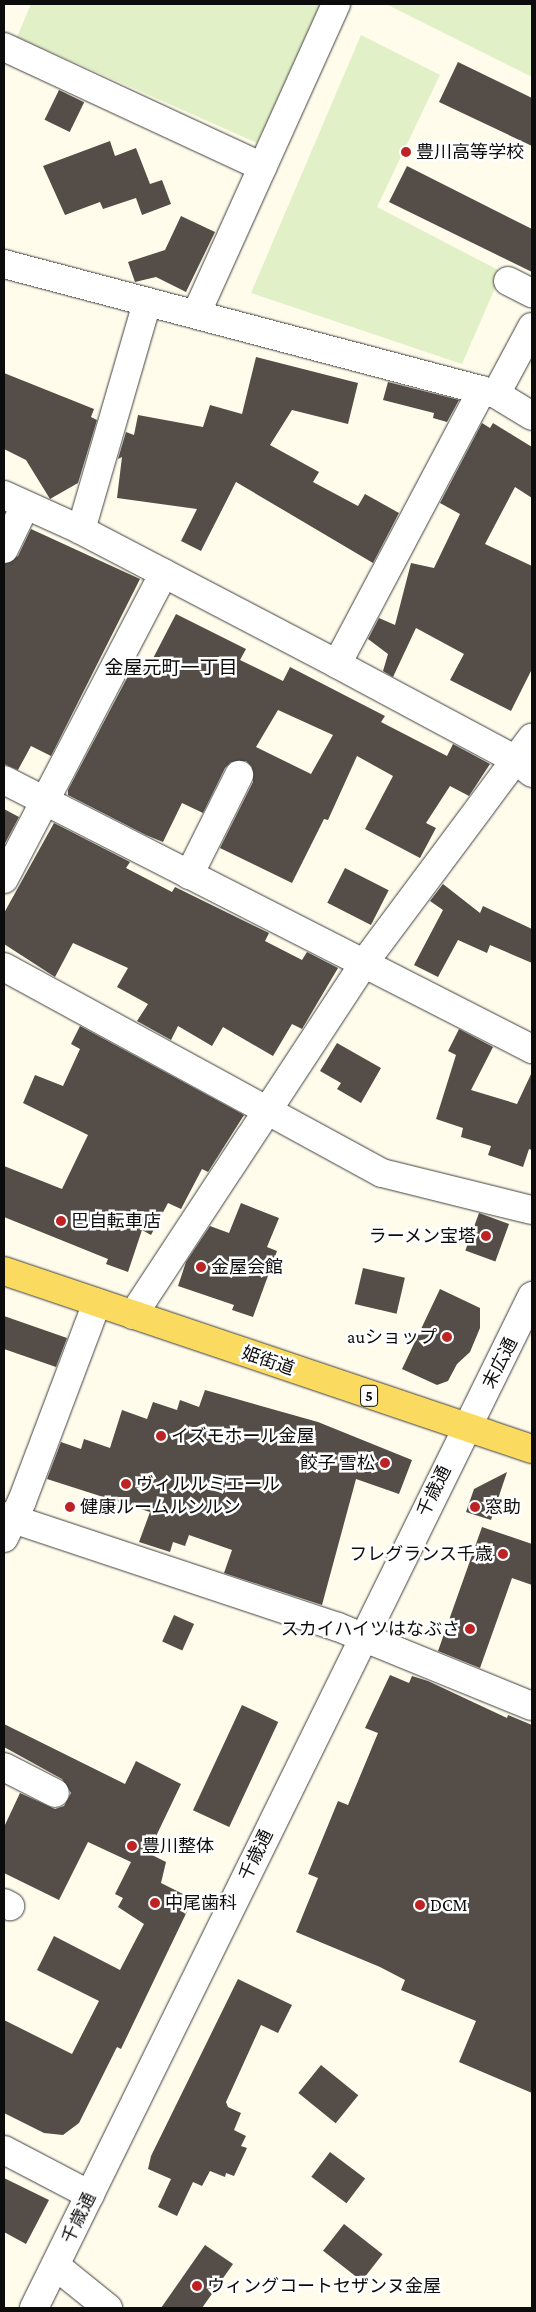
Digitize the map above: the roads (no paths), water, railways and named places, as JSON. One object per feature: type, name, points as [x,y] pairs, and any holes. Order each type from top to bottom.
[{"type":"main road","name":"姫街道","points":[[4,1271],[465,1428],[532,1449]]},
{"type":"street","points":[[197,312],[336,4]]},
{"type":"street","points":[[4,47],[262,167]]},
{"type":"street","points":[[4,264],[148,303],[197,312],[489,392],[532,416]]},
{"type":"street","points":[[508,281],[532,293]]},
{"type":"street","points":[[81,530],[148,303]]},
{"type":"street","points":[[337,664],[489,392],[532,327]]},
{"type":"street","points":[[4,549],[14,500],[81,530],[164,573],[337,664],[524,767]]},
{"type":"street","points":[[4,879],[164,573]]},
{"type":"street","points":[[133,1315],[364,963],[524,767],[532,738]]},
{"type":"street","points":[[189,875],[240,775]]},
{"type":"street","points":[[4,780],[532,1049]]},
{"type":"street","points":[[4,967],[382,1173],[532,1210]]},
{"type":"street","name":"末広通","points":[[465,1428],[532,1296]]},
{"type":"street","points":[[97,1303],[7,1524],[362,1636],[532,1706]]},
{"type":"street","name":"千歳通","points":[[34,2308],[465,1428]]},
{"type":"street","points":[[4,1767],[55,1793]]},
{"type":"street","points":[[4,2150],[90,2195]]},
{"type":"street","points":[[56,2266],[108,2308]]},
{"type":"place","name":"豊川高等学校","points":[[406,152]]},
{"type":"place","name":"巴自転車店","points":[[61,1221]]},
{"type":"place","name":"ラーメン宝塔","points":[[486,1236]]},
{"type":"place","name":"金屋会館","points":[[201,1267]]},
{"type":"place","name":"auショップ","points":[[447,1337]]},
{"type":"place","name":"イズモホール金屋","points":[[161,1436]]},
{"type":"place","name":"餃子 雪松","points":[[385,1463]]},
{"type":"place","name":"ヴィルルミエール","points":[[126,1484]]},
{"type":"place","name":"健康ルームルンルン","points":[[70,1507]]},
{"type":"place","name":"窓助","points":[[475,1507]]},
{"type":"place","name":"フレグランス千歳","points":[[503,1554]]},
{"type":"place","name":"スカイハイツはなぶさ","points":[[470,1629]]},
{"type":"place","name":"豊川整体","points":[[132,1846]]},
{"type":"place","name":"中尾歯科","points":[[155,1903]]},
{"type":"place","name":"DCM","points":[[420,1905]]},
{"type":"place","name":"ウィングコートセザンヌ金屋","points":[[197,2286]]},
{"type":"district","name":"金屋元町一丁目","points":[[171,668]]}]
